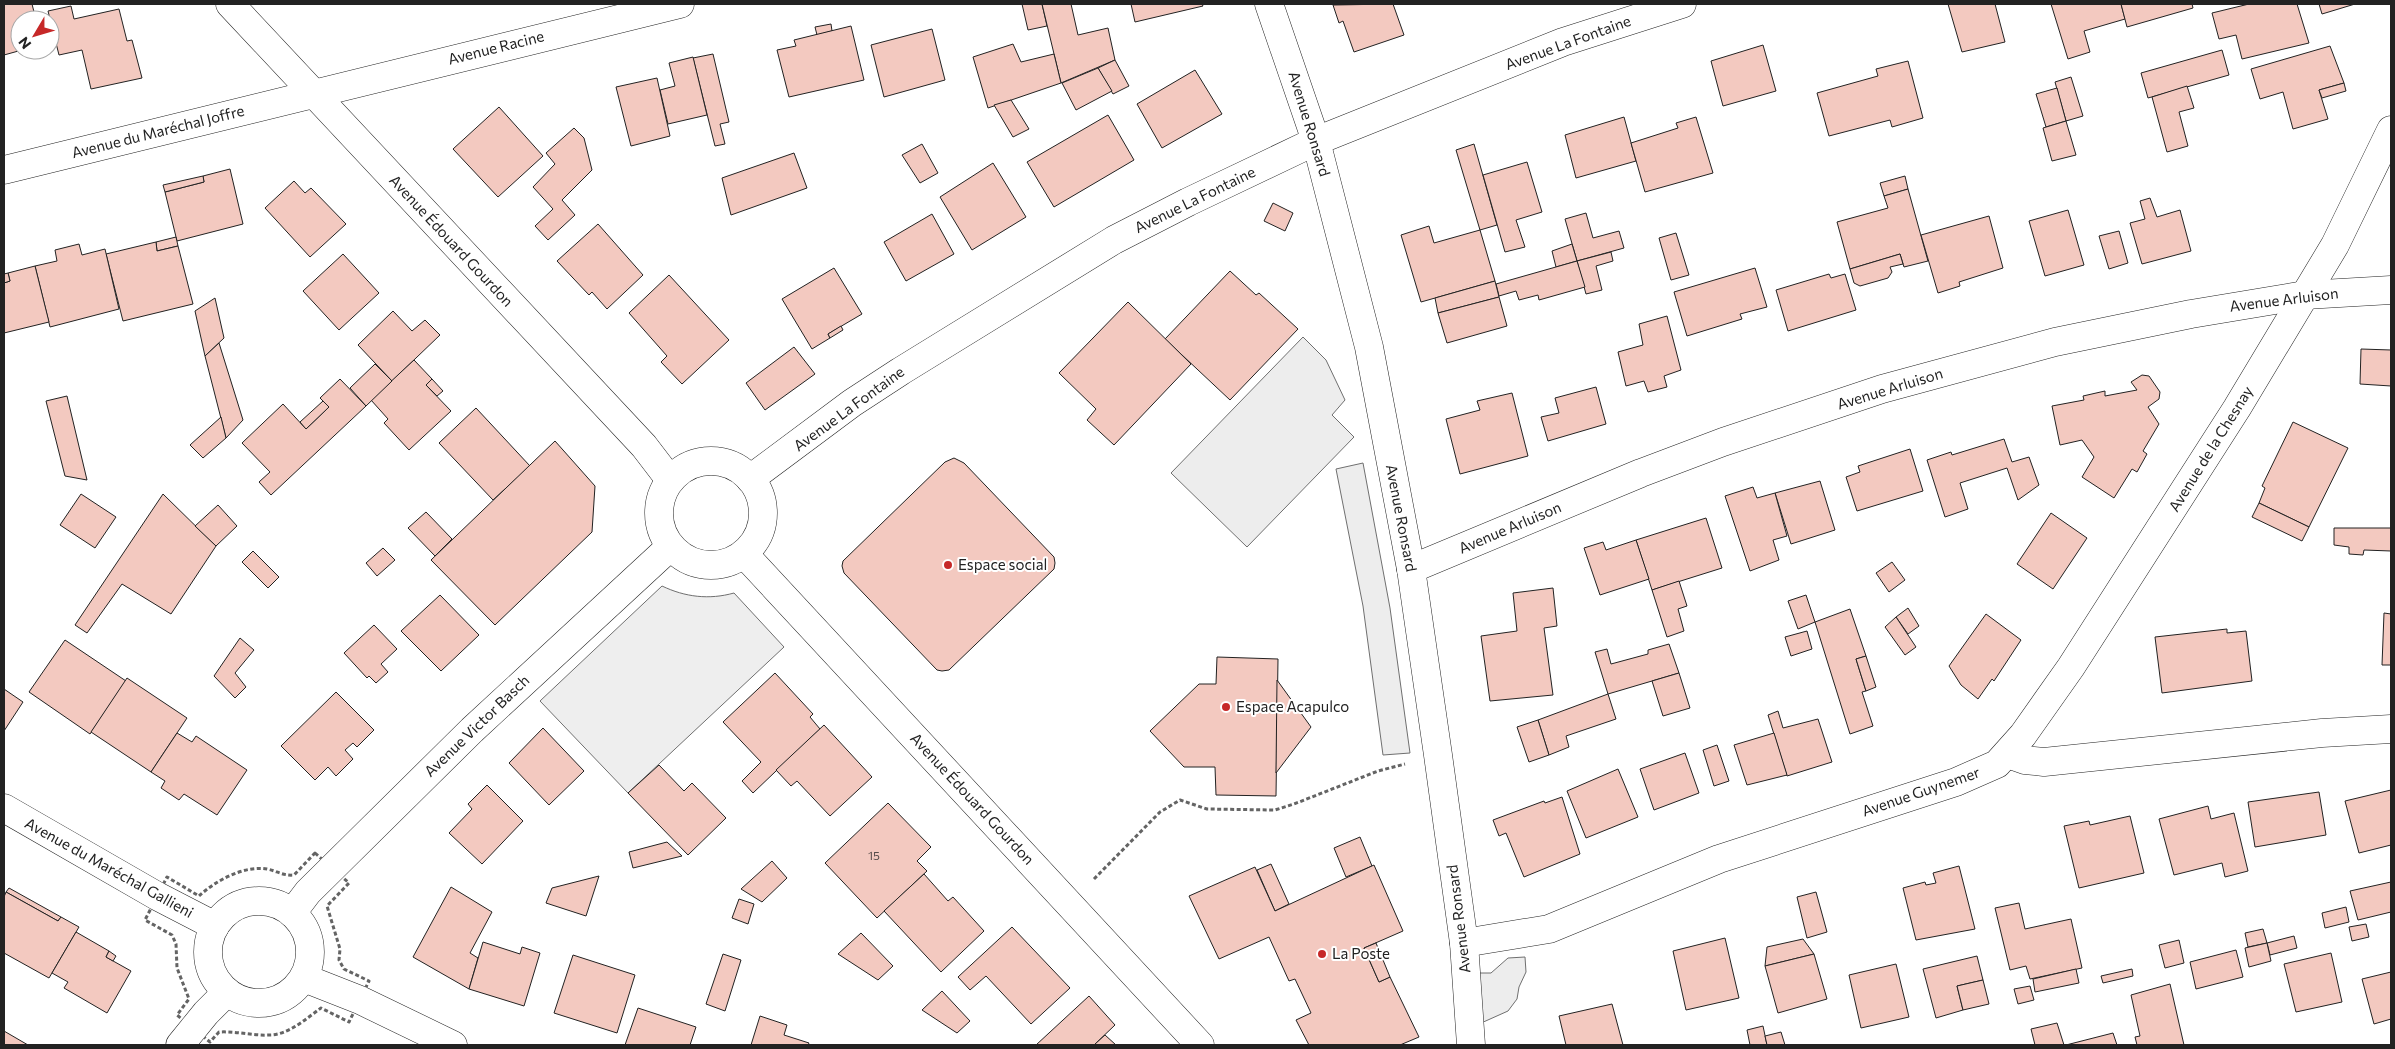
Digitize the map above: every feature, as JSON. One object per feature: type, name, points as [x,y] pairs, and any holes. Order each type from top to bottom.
[{"type":"street","name":"Avenue Édouard Gourdon","points":[[230,4],[644,446],[670,480]]},
{"type":"street","name":"Avenue Racine","points":[[312,93],[680,4]]},
{"type":"street","name":"Avenue Ronsard","points":[[1269,4],[1316,142],[1369,347],[1411,570],[1464,943],[1471,1045]]},
{"type":"street","name":"Avenue La Fontaine","points":[[750,479],[852,403],[1114,240],[1316,142],[1563,42],[1682,4]]},
{"type":"street","name":"Avenue du Maréchal Joffre","points":[[4,170],[312,93]]},
{"type":"street","name":"Avenue de la Chesnay","points":[[2008,754],[2071,667],[2237,408],[2334,245],[2391,130]]},
{"type":"street","name":"Avenue Arluison","points":[[1411,570],[1641,473],[1723,442],[1882,389],[2055,342],[2191,314],[2305,295],[2391,290]]},
{"type":"street","points":[[710,461],[725,463],[739,470],[750,479],[758,491],[762,504],[762,518],[760,531],[744,554],[722,564],[697,564],[682,558],[670,546],[663,534],[659,520],[659,506],[663,492],[670,480],[681,470],[695,464],[710,461]]},
{"type":"street","name":"Avenue Victor Basch","points":[[292,913],[308,892],[472,730],[670,546]]},
{"type":"street","name":"Avenue Édouard Gourdon","points":[[744,554],[1200,1045]]},
{"type":"street","points":[[2008,754],[2025,760],[2044,762],[2322,733],[2391,729]]},
{"type":"street","name":"Avenue Guynemer","points":[[1464,943],[1549,929],[1719,859],[1982,772],[1997,764],[2008,754]]},
{"type":"street","name":"Avenue du Maréchal Gallieni","points":[[4,808],[157,896],[215,926]]},
{"type":"street","points":[[260,900],[277,903],[292,913],[304,926],[310,943],[310,961],[304,978],[292,991],[276,1000],[259,1003],[241,1000],[227,992],[215,977],[209,960],[209,942],[215,926],[227,912],[242,903],[260,900]]},
{"type":"street","points":[[304,978],[360,1000],[453,1045]]},
{"type":"street","points":[[187,1037],[227,992]]},
{"type":"path","points":[[1070,905],[1160,812],[1180,800],[1208,808],[1275,810],[1378,771],[1438,755]]},
{"type":"path","points":[[314,852],[332,869],[349,883],[327,906],[340,949],[338,960],[344,969],[369,981],[349,1022],[321,1008],[289,1029],[272,1035],[232,1031],[220,1032],[210,1042],[187,1037],[177,1015],[189,999],[177,968],[176,944],[172,935],[145,920],[167,877],[198,896],[209,886],[244,871],[266,869],[286,876],[294,875],[314,852]]},
{"type":"shaded area","points":[[1303,337],[1326,360],[1345,400],[1332,415],[1354,437],[1247,547],[1171,473]]},
{"type":"shaded area","points":[[1363,463],[1390,608],[1410,753],[1383,755],[1363,606],[1336,469]]},
{"type":"shaded area","points":[[662,586],[679,593],[706,597],[734,593],[784,647],[628,793],[540,701]]},
{"type":"shaded area","points":[[1525,957],[1526,972],[1519,987],[1517,999],[1508,1011],[1470,1028],[1466,973],[1491,973],[1508,958]]},
{"type":"building","points":[[4,4],[32,4],[34,10],[10,10],[10,53],[4,55]]},
{"type":"building","points":[[1022,4],[1042,4],[1047,26],[1028,30]]},
{"type":"building","points":[[1042,4],[1071,4],[1078,35],[1108,28],[1115,60],[1061,83]]},
{"type":"building","points":[[1131,4],[1202,4],[1203,6],[1135,22]]},
{"type":"building","points":[[1393,4],[1404,35],[1354,52],[1343,21],[1339,23],[1333,5]]},
{"type":"building","points":[[1948,4],[1995,4],[2005,42],[1962,52]]},
{"type":"building","points":[[2051,4],[2121,4],[2125,19],[2084,31],[2090,52],[2068,59]]},
{"type":"building","points":[[2121,4],[2192,4],[2193,8],[2127,27]]},
{"type":"building","points":[[2249,4],[2297,4],[2309,43],[2242,59],[2236,35],[2219,39],[2212,13]]},
{"type":"building","points":[[2319,4],[2355,4],[2322,14]]},
{"type":"building","points":[[71,6],[74,19],[119,9],[127,41],[132,40],[142,78],[91,89],[82,50],[60,55],[60,10],[53,10]]},
{"type":"building","points":[[831,24],[832,31],[817,35],[815,27]]},
{"type":"building","points":[[851,26],[864,80],[789,97],[777,50],[796,46],[794,40]]},
{"type":"building","points":[[932,29],[945,80],[884,97],[871,45]]},
{"type":"building","points":[[1013,44],[1021,62],[1054,54],[1061,83],[988,108],[973,57]]},
{"type":"building","points":[[1763,45],[1776,91],[1723,106],[1711,61]]},
{"type":"building","points":[[2330,46],[2344,83],[2319,90],[2328,119],[2293,129],[2283,92],[2260,99],[2251,69]]},
{"type":"building","points":[[2222,50],[2229,75],[2148,98],[2141,73]]},
{"type":"building","points":[[713,54],[729,122],[720,124],[725,144],[715,146],[693,58]]},
{"type":"building","points":[[693,57],[707,115],[668,124],[660,90],[675,86],[669,63]]},
{"type":"building","points":[[1115,60],[1129,86],[1113,94],[1098,68]]},
{"type":"building","points":[[1908,61],[1923,118],[1892,127],[1890,120],[1829,136],[1817,93],[1878,76],[1876,69]]},
{"type":"building","points":[[1098,68],[1112,91],[1076,110],[1062,83]]},
{"type":"building","points":[[1195,70],[1222,114],[1162,148],[1137,104]]},
{"type":"building","points":[[2071,77],[2083,116],[2066,121],[2055,82]]},
{"type":"building","points":[[657,78],[670,136],[631,146],[616,87]]},
{"type":"building","points":[[2344,83],[2346,91],[2322,98],[2319,90]]},
{"type":"building","points":[[2187,86],[2194,108],[2179,112],[2188,146],[2167,152],[2152,97]]},
{"type":"building","points":[[2057,88],[2066,121],[2046,127],[2036,94]]},
{"type":"building","points":[[1011,100],[1029,129],[1013,137],[994,105]]},
{"type":"building","points":[[499,107],[543,156],[498,197],[453,149]]},
{"type":"building","points":[[1108,115],[1134,160],[1054,207],[1027,162]]},
{"type":"building","points":[[1624,117],[1636,161],[1576,178],[1565,135]]},
{"type":"building","points":[[1696,117],[1713,173],[1645,192],[1631,143],[1678,128],[1676,123]]},
{"type":"building","points":[[2066,121],[2076,155],[2052,161],[2043,128]]},
{"type":"building","points":[[574,128],[584,138],[592,170],[562,200],[575,215],[548,240],[535,226],[553,209],[533,187],[555,164],[546,153]]},
{"type":"building","points":[[922,144],[938,173],[920,183],[902,155]]},
{"type":"building","points":[[1474,144],[1497,225],[1480,230],[1456,150]]},
{"type":"building","points":[[794,153],[807,188],[731,215],[722,178]]},
{"type":"building","points":[[1527,162],[1542,212],[1516,220],[1525,247],[1505,252],[1483,175]]},
{"type":"building","points":[[993,163],[1026,217],[972,250],[940,197]]},
{"type":"building","points":[[230,169],[243,224],[177,241],[165,192],[204,182],[203,176]]},
{"type":"building","points":[[203,176],[204,182],[165,192],[163,185]]},
{"type":"building","points":[[1905,176],[1908,189],[1884,196],[1880,183]]},
{"type":"building","points":[[294,181],[305,193],[311,188],[346,224],[310,257],[265,208]]},
{"type":"building","points":[[1908,189],[1928,261],[1904,267],[1900,254],[1850,269],[1837,222],[1888,208],[1884,196]]},
{"type":"building","points":[[2150,198],[2157,217],[2180,210],[2191,251],[2142,264],[2130,223],[2145,219],[2140,201]]},
{"type":"building","points":[[1273,203],[1293,213],[1285,231],[1264,221]]},
{"type":"building","points":[[2068,210],[2084,265],[2045,276],[2029,221]]},
{"type":"building","points":[[1586,213],[1593,238],[1619,231],[1624,248],[1577,261],[1565,219]]},
{"type":"building","points":[[932,214],[954,254],[906,281],[884,242]]},
{"type":"building","points":[[1989,216],[2003,268],[1959,282],[1960,286],[1938,293],[1921,235]]},
{"type":"building","points":[[598,224],[643,275],[607,309],[592,292],[589,295],[557,261]]},
{"type":"building","points":[[1429,226],[1434,243],[1480,230],[1495,281],[1421,302],[1401,235]]},
{"type":"building","points":[[2119,231],[2128,263],[2109,269],[2099,236]]},
{"type":"building","points":[[1676,233],[1689,275],[1671,280],[1659,238]]},
{"type":"building","points":[[176,237],[178,246],[157,251],[156,242]]},
{"type":"building","points":[[156,242],[157,251],[178,246],[193,304],[123,321],[106,254]]},
{"type":"building","points":[[79,244],[82,255],[105,249],[119,309],[50,327],[35,266],[57,261],[55,250]]},
{"type":"building","points":[[1572,244],[1577,261],[1556,267],[1552,251]]},
{"type":"building","points":[[1611,252],[1613,261],[1596,266],[1602,290],[1586,294],[1577,261]]},
{"type":"building","points":[[343,254],[379,293],[339,330],[303,291]]},
{"type":"building","points":[[1900,254],[1903,264],[1890,267],[1892,272],[1888,278],[1860,286],[1854,283],[1850,269]]},
{"type":"building","points":[[1577,261],[1585,287],[1539,300],[1538,295],[1519,300],[1516,291],[1499,296],[1496,284]]},
{"type":"building","points":[[35,266],[49,322],[4,333],[4,283],[10,281],[8,273]]},
{"type":"building","points":[[834,268],[862,314],[828,334],[830,338],[812,349],[782,299]]},
{"type":"building","points":[[1755,268],[1767,307],[1740,314],[1742,319],[1687,336],[1674,292]]},
{"type":"building","points":[[1230,271],[1256,295],[1259,293],[1298,329],[1230,400],[1165,339]]},
{"type":"building","points":[[8,273],[10,281],[4,283],[4,274]]},
{"type":"building","points":[[1829,274],[1831,278],[1845,274],[1856,310],[1788,331],[1776,290]]},
{"type":"building","points":[[669,275],[729,340],[682,384],[661,362],[667,356],[629,313]]},
{"type":"building","points":[[1495,281],[1499,297],[1438,313],[1435,298]]},
{"type":"building","points":[[1499,297],[1507,326],[1447,343],[1438,313]]},
{"type":"building","points":[[215,298],[224,338],[205,356],[195,311]]},
{"type":"building","points":[[1128,302],[1191,364],[1114,445],[1087,420],[1096,409],[1059,373]]},
{"type":"building","points":[[393,311],[412,331],[425,320],[440,335],[392,381],[358,345]]},
{"type":"building","points":[[1667,316],[1681,370],[1664,376],[1667,387],[1648,392],[1644,381],[1626,386],[1618,352],[1643,345],[1639,324]]},
{"type":"building","points":[[841,326],[843,330],[830,338],[828,334]]},
{"type":"building","points":[[219,343],[243,420],[226,438],[205,356]]},
{"type":"building","points":[[794,347],[815,374],[765,410],[746,383]]},
{"type":"building","points":[[2361,349],[2391,350],[2391,386],[2360,384]]},
{"type":"building","points":[[414,360],[432,379],[426,385],[451,411],[409,450],[384,423],[388,419],[371,400]]},
{"type":"building","points":[[375,364],[392,381],[366,406],[350,388]]},
{"type":"building","points":[[2142,375],[2149,376],[2160,392],[2159,399],[2148,407],[2159,424],[2143,451],[2147,454],[2137,472],[2132,469],[2114,498],[2082,477],[2094,457],[2082,440],[2060,445],[2052,406],[2084,400],[2083,396],[2105,391],[2105,396],[2137,390],[2131,382]]},
{"type":"building","points":[[340,379],[366,406],[271,495],[259,482],[270,472],[242,443],[283,404],[306,429],[329,407],[320,398]]},
{"type":"building","points":[[432,379],[443,391],[437,396],[426,385]]},
{"type":"building","points":[[1596,387],[1606,424],[1548,441],[1541,417],[1559,413],[1555,398]]},
{"type":"building","points":[[1512,393],[1528,456],[1460,474],[1446,419],[1480,410],[1477,401]]},
{"type":"building","points":[[67,396],[87,480],[65,476],[46,401]]},
{"type":"building","points":[[323,401],[329,407],[306,429],[300,422]]},
{"type":"building","points":[[476,408],[530,466],[493,500],[439,443]]},
{"type":"building","points":[[221,417],[226,438],[203,458],[190,445]]},
{"type":"building","points":[[2293,422],[2348,448],[2309,527],[2259,503],[2265,488],[2262,486]]},
{"type":"building","points":[[2004,439],[2012,462],[2029,457],[2039,485],[2018,500],[2007,468],[1960,483],[1968,509],[1945,517],[1927,460],[1951,452],[1952,455]]},
{"type":"building","points":[[555,441],[595,486],[592,532],[495,625],[431,560]]},
{"type":"building","points":[[1910,449],[1923,491],[1857,511],[1846,477],[1860,472],[1858,466]]},
{"type":"building","name":"Espace social","points":[[954,458],[964,463],[1054,557],[1055,563],[1054,569],[949,670],[942,671],[937,670],[844,573],[842,566],[843,561],[945,462]]},
{"type":"building","points":[[1820,481],[1835,530],[1791,544],[1775,493]]},
{"type":"building","points":[[1753,487],[1757,498],[1775,493],[1787,536],[1773,540],[1779,560],[1750,571],[1725,496]]},
{"type":"building","points":[[81,494],[116,517],[95,548],[60,525]]},
{"type":"building","points":[[163,494],[216,546],[171,614],[122,584],[87,633],[75,625]]},
{"type":"building","points":[[2259,503],[2309,527],[2302,541],[2252,517]]},
{"type":"building","points":[[218,505],[237,526],[216,546],[195,526]]},
{"type":"building","points":[[426,512],[452,539],[435,556],[408,528]]},
{"type":"building","points":[[2051,513],[2087,538],[2053,589],[2017,564]]},
{"type":"building","points":[[1706,518],[1722,568],[1652,590],[1636,540]]},
{"type":"building","points":[[2334,528],[2391,528],[2391,551],[2364,550],[2363,555],[2349,554],[2349,547],[2334,545]]},
{"type":"building","points":[[1636,540],[1649,579],[1600,595],[1584,548],[1603,542],[1606,550]]},
{"type":"building","points":[[383,548],[395,560],[377,576],[366,563]]},
{"type":"building","points":[[253,551],[279,577],[268,588],[242,562]]},
{"type":"building","points":[[1892,562],[1905,580],[1889,592],[1876,573]]},
{"type":"building","points":[[1679,581],[1687,606],[1678,609],[1684,631],[1667,637],[1652,590]]},
{"type":"building","points":[[1553,588],[1557,626],[1544,628],[1553,695],[1490,701],[1481,636],[1517,631],[1513,593]]},
{"type":"building","points":[[440,595],[479,635],[441,671],[401,631]]},
{"type":"building","points":[[1806,595],[1815,622],[1798,629],[1788,601]]},
{"type":"building","points":[[1908,608],[1919,626],[1908,634],[1896,617]]},
{"type":"building","points":[[1850,609],[1866,656],[1856,659],[1866,691],[1862,692],[1873,726],[1850,734],[1815,622]]},
{"type":"building","points":[[2384,613],[2391,614],[2391,665],[2382,665]]},
{"type":"building","points":[[1986,614],[2021,640],[1994,681],[1992,679],[1978,699],[1961,685],[1949,666]]},
{"type":"building","points":[[1896,617],[1916,647],[1905,655],[1885,627]]},
{"type":"building","points":[[374,625],[397,649],[381,664],[388,672],[376,683],[369,676],[367,678],[344,653]]},
{"type":"building","points":[[2227,629],[2227,633],[2246,631],[2252,681],[2162,693],[2155,637]]},
{"type":"building","points":[[1807,631],[1812,649],[1791,656],[1785,637]]},
{"type":"building","points":[[240,638],[254,650],[235,673],[246,687],[235,698],[214,676]]},
{"type":"building","points":[[65,640],[126,681],[90,734],[29,692]]},
{"type":"building","points":[[1669,644],[1679,673],[1608,694],[1595,652],[1607,649],[1611,664],[1648,654],[1648,650]]},
{"type":"building","points":[[1866,656],[1876,687],[1866,691],[1856,659]]},
{"type":"building","name":"Espace Acapulco","points":[[1217,657],[1278,659],[1276,796],[1216,795],[1215,767],[1184,767],[1150,731],[1199,684],[1216,684]]},
{"type":"building","points":[[775,673],[813,714],[810,717],[820,729],[753,793],[742,781],[761,762],[723,722]]},
{"type":"building","points":[[1679,673],[1690,708],[1663,716],[1652,681]]},
{"type":"building","points":[[127,678],[187,718],[151,772],[91,732]]},
{"type":"building","points":[[1277,680],[1311,727],[1276,773]]},
{"type":"building","points":[[4,689],[23,702],[4,731]]},
{"type":"building","points":[[336,692],[374,730],[357,747],[353,743],[345,750],[353,759],[336,776],[328,767],[315,780],[281,746]]},
{"type":"building","points":[[1608,694],[1616,719],[1566,736],[1569,747],[1549,755],[1538,720]]},
{"type":"building","points":[[1778,711],[1783,728],[1818,719],[1832,762],[1787,776],[1768,715]]},
{"type":"building","points":[[1538,720],[1549,755],[1529,762],[1517,727]]},
{"type":"building","points":[[824,725],[872,777],[830,816],[797,781],[791,786],[776,770]]},
{"type":"building","points":[[543,728],[584,771],[549,805],[509,763]]},
{"type":"building","points":[[177,733],[192,742],[196,736],[247,770],[217,815],[184,794],[179,800],[161,788],[165,781],[151,772]]},
{"type":"building","points":[[1774,733],[1787,775],[1747,785],[1734,745]]},
{"type":"building","points":[[1717,745],[1729,781],[1714,786],[1703,750]]},
{"type":"building","points":[[1685,753],[1699,793],[1654,810],[1640,769]]},
{"type":"building","points":[[659,765],[684,791],[692,783],[726,818],[688,855],[628,793]]},
{"type":"building","points":[[1618,769],[1638,817],[1586,838],[1567,791]]},
{"type":"building","points":[[487,785],[523,821],[482,864],[449,833],[472,809],[468,804]]},
{"type":"building","points":[[2391,790],[2391,845],[2359,853],[2345,801]]},
{"type":"building","points":[[2319,792],[2326,835],[2255,847],[2248,802]]},
{"type":"building","points":[[1562,797],[1580,854],[1524,877],[1506,833],[1499,836],[1493,820],[1544,801],[1545,803]]},
{"type":"building","points":[[888,803],[931,847],[917,861],[927,871],[877,918],[825,863]]},
{"type":"building","points":[[2208,806],[2211,819],[2234,813],[2248,871],[2225,877],[2222,863],[2174,875],[2159,819]]},
{"type":"building","points":[[2130,816],[2144,873],[2079,888],[2064,826],[2089,821],[2090,825]]},
{"type":"building","points":[[1360,837],[1372,866],[1346,877],[1334,848]]},
{"type":"building","points":[[667,842],[682,856],[633,868],[629,852]]},
{"type":"building","points":[[772,861],[787,878],[762,902],[741,889]]},
{"type":"building","points":[[1271,864],[1289,904],[1275,911],[1257,870]]},
{"type":"building","name":"La Poste","points":[[1374,865],[1403,931],[1364,948],[1379,982],[1390,977],[1419,1037],[1400,1045],[1309,1045],[1296,1020],[1311,1013],[1295,979],[1289,981],[1269,937],[1219,959],[1189,896],[1255,867],[1275,911]]},
{"type":"building","points":[[1959,866],[1975,929],[1916,940],[1903,888],[1925,882],[1926,885],[1936,883],[1933,873]]},
{"type":"building","points":[[924,874],[948,901],[953,897],[984,931],[941,972],[884,911]]},
{"type":"building","points":[[599,876],[586,916],[546,903],[552,888]]},
{"type":"building","points":[[2391,882],[2391,912],[2358,920],[2350,891]]},
{"type":"building","points":[[451,887],[492,912],[470,953],[478,958],[469,989],[413,957]]},
{"type":"building","points":[[9,888],[61,917],[58,921],[6,892]]},
{"type":"building","points":[[6,892],[58,921],[61,917],[79,927],[49,978],[4,953],[4,897]]},
{"type":"building","points":[[1816,892],[1827,932],[1807,938],[1797,897]]},
{"type":"building","points":[[739,899],[754,904],[748,924],[732,918]]},
{"type":"building","points":[[2019,903],[2025,929],[2071,919],[2082,968],[2030,979],[2026,966],[2010,970],[1995,908]]},
{"type":"building","points":[[2346,907],[2349,922],[2325,928],[2322,913]]},
{"type":"building","points":[[2366,924],[2369,937],[2352,941],[2349,927]]},
{"type":"building","points":[[1012,927],[1070,988],[1031,1024],[986,976],[970,990],[958,977]]},
{"type":"building","points":[[2263,929],[2267,943],[2248,947],[2245,933]]},
{"type":"building","points":[[76,932],[109,951],[106,957],[131,971],[107,1013],[64,988],[68,982],[52,973]]},
{"type":"building","points":[[861,933],[893,966],[878,980],[838,954]]},
{"type":"building","points":[[2294,936],[2297,948],[2270,955],[2267,943]]},
{"type":"building","points":[[1725,938],[1739,998],[1686,1010],[1673,951]]},
{"type":"building","points":[[1803,939],[1814,954],[1765,966],[1767,947]]},
{"type":"building","points":[[2179,940],[2184,963],[2165,968],[2159,945]]},
{"type":"building","points":[[483,942],[520,954],[522,947],[540,953],[524,1006],[469,989]]},
{"type":"building","points":[[1376,943],[1390,977],[1379,982],[1364,948]]},
{"type":"building","points":[[2267,943],[2271,961],[2249,967],[2245,948]]},
{"type":"building","points":[[2236,950],[2243,977],[2196,989],[2190,962]]},
{"type":"building","points":[[109,951],[116,956],[113,961],[106,957]]},
{"type":"building","points":[[2331,953],[2342,1002],[2296,1012],[2284,964]]},
{"type":"building","points":[[723,954],[741,960],[725,1011],[706,1004]]},
{"type":"building","points":[[1814,954],[1827,999],[1778,1013],[1765,966]]},
{"type":"building","points":[[573,955],[635,975],[617,1033],[554,1013]]},
{"type":"building","points":[[1977,956],[1983,980],[1957,986],[1963,1010],[1936,1018],[1923,969]]},
{"type":"building","points":[[1896,964],[1909,1017],[1861,1028],[1849,975]]},
{"type":"building","points":[[2076,969],[2079,983],[2035,992],[2033,979]]},
{"type":"building","points":[[2132,969],[2133,976],[2103,983],[2101,976]]},
{"type":"building","points":[[2391,972],[2391,1019],[2374,1024],[2362,979]]},
{"type":"building","points":[[1983,980],[1989,1004],[1963,1010],[1957,986]]},
{"type":"building","points":[[2170,984],[2184,1045],[2137,1045],[2135,1037],[2140,1036],[2131,995]]},
{"type":"building","points":[[2030,986],[2034,1000],[2018,1004],[2014,989]]},
{"type":"building","points":[[942,991],[970,1021],[957,1033],[922,1010]]},
{"type":"building","points":[[1089,996],[1115,1025],[1094,1045],[1036,1045]]},
{"type":"building","points":[[1612,1004],[1623,1045],[1566,1045],[1559,1016]]},
{"type":"building","points":[[638,1008],[696,1027],[690,1045],[625,1045]]},
{"type":"building","points":[[760,1016],[787,1025],[784,1035],[809,1043],[808,1045],[751,1045]]},
{"type":"building","points":[[2057,1023],[2064,1045],[2035,1045],[2031,1029]]},
{"type":"building","points":[[1763,1026],[1767,1045],[1750,1045],[1747,1030]]},
{"type":"building","points":[[4,1031],[28,1045],[4,1045]]},
{"type":"building","points":[[1781,1032],[1785,1045],[1767,1045],[1765,1036]]},
{"type":"building","points":[[2113,1033],[2117,1045],[2066,1045]]},
{"type":"building","points":[[1105,1035],[1116,1045],[1094,1045]]},
{"type":"place","name":"Espace social","points":[[948,565]]},
{"type":"place","name":"Espace Acapulco","points":[[1226,707]]},
{"type":"place","name":"La Poste","points":[[1322,954]]}]
